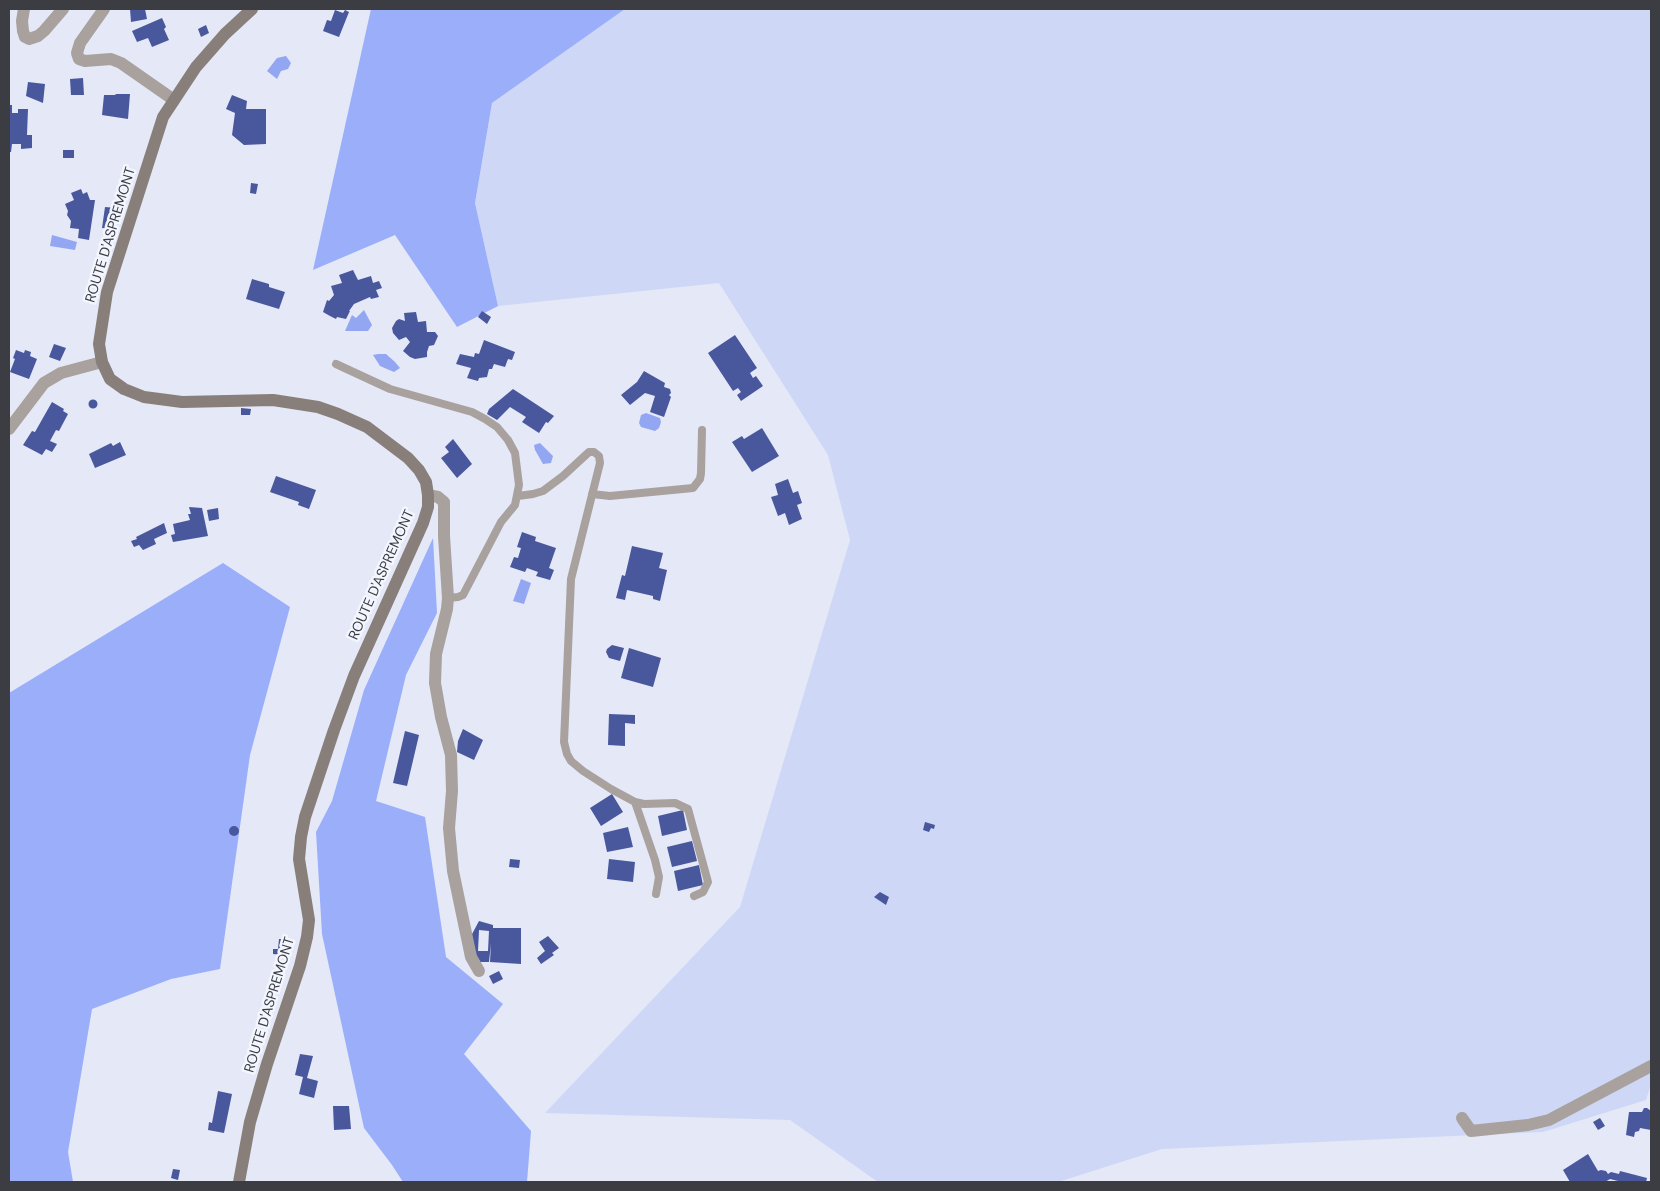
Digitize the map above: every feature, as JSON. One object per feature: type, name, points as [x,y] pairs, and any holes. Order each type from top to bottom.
[{"type":"street","points":[[24,9],[23,31],[29,39],[38,36],[44,31],[63,9]]},
{"type":"street","points":[[104,9],[80,43],[77,53],[79,59],[85,61],[111,60],[121,63],[174,100]]},
{"type":"street","name":"ROUTE D'ASPREMONT","points":[[239,1182],[250,1122],[267,1064],[300,966],[307,937],[309,920],[299,859],[305,817],[354,676],[423,523],[428,507],[426,482],[419,470],[408,458],[367,427],[338,414],[318,406],[273,400],[182,402],[144,397],[124,389],[110,378],[102,362],[99,344],[107,292],[163,117],[202,60],[225,34],[252,9]]},
{"type":"street","points":[[9,429],[44,383],[61,373],[102,362]]},
{"type":"street","points":[[428,495],[438,497],[444,502],[448,598],[436,654],[435,683],[441,717],[451,755],[450,828],[452,871],[472,957],[478,971]]},
{"type":"street","points":[[1462,1118],[1471,1131],[1528,1125],[1549,1120],[1651,1066]]},
{"type":"lane","points":[[336,364],[390,389],[472,412],[498,427],[515,453],[519,485],[518,496],[514,505],[501,522],[463,595],[448,598]]},
{"type":"lane","points":[[592,494],[610,496],[693,488],[700,480],[702,430]]},
{"type":"lane","points":[[518,496],[533,494],[543,490],[563,476],[589,452],[594,452],[599,456],[600,463],[571,579],[564,742],[571,761],[611,790],[634,802],[644,804],[675,803],[688,809],[708,882],[703,892],[694,896]]},
{"type":"lane","points":[[634,802],[655,860],[658,877],[656,894]]},
{"type":"shaded area","points":[[371,9],[625,9],[492,103],[475,203],[498,306],[457,327],[395,235],[313,270]]},
{"type":"shaded area","points":[[625,9],[1651,9],[1651,1084],[1646,1100],[1543,1132],[1162,1149],[1058,1182],[878,1182],[790,1120],[545,1113],[740,907],[850,540],[828,455],[719,283],[498,306],[475,203],[492,103]]},
{"type":"shaded area","points":[[286,56],[291,63],[288,69],[281,71],[277,79],[267,71],[277,58]]},
{"type":"shaded area","points":[[52,235],[77,242],[75,250],[50,246]]},
{"type":"shaded area","points":[[364,310],[372,325],[368,331],[345,331],[352,315],[356,318]]},
{"type":"shaded area","points":[[386,354],[400,368],[394,372],[380,366],[373,355]]},
{"type":"shaded area","points":[[646,413],[660,418],[659,428],[655,431],[641,427],[639,423],[641,415]]},
{"type":"shaded area","points":[[540,443],[553,456],[551,463],[543,464],[535,450],[534,445]]},
{"type":"shaded area","points":[[433,538],[437,613],[406,675],[376,801],[425,817],[446,957],[503,1004],[464,1054],[531,1131],[527,1182],[403,1182],[364,1128],[322,934],[316,832],[332,801],[364,690]]},
{"type":"shaded area","points":[[223,563],[290,607],[250,755],[220,969],[171,979],[92,1009],[68,1152],[73,1182],[9,1182],[9,693]]},
{"type":"shaded area","points":[[521,579],[531,583],[524,604],[513,601]]},
{"type":"building","points":[[130,9],[145,9],[147,19],[131,22]]},
{"type":"building","points":[[335,10],[343,13],[345,10],[349,12],[339,37],[323,31],[327,20],[331,21]]},
{"type":"building","points":[[162,18],[169,40],[152,47],[148,38],[137,42],[132,31]]},
{"type":"building","points":[[206,25],[209,33],[201,37],[198,29]]},
{"type":"building","points":[[83,78],[84,95],[71,95],[70,79]]},
{"type":"building","points":[[28,82],[45,84],[43,103],[26,96]]},
{"type":"building","points":[[130,94],[128,119],[102,115],[104,95]]},
{"type":"building","points":[[232,95],[247,101],[246,109],[266,109],[266,144],[244,145],[232,135],[235,113],[226,109]]},
{"type":"building","points":[[9,105],[12,105],[12,113],[18,113],[18,109],[28,109],[27,135],[32,135],[32,148],[21,149],[21,144],[12,144],[11,152],[9,152]]},
{"type":"building","points":[[63,150],[74,150],[74,158],[63,158]]},
{"type":"building","points":[[251,183],[258,184],[256,194],[250,193]]},
{"type":"building","points":[[81,189],[83,194],[87,192],[90,200],[95,200],[89,240],[78,238],[79,229],[70,228],[71,221],[67,215],[68,211],[65,204],[74,200],[71,193]]},
{"type":"building","points":[[105,207],[117,208],[114,229],[102,228]]},
{"type":"building","points":[[353,270],[358,280],[371,276],[373,283],[379,281],[382,288],[376,290],[379,297],[371,299],[370,297],[354,304],[346,319],[337,317],[336,319],[323,312],[327,300],[329,301],[334,295],[331,286],[342,283],[339,275]]},
{"type":"building","points":[[252,279],[269,284],[269,287],[285,292],[279,309],[246,299]]},
{"type":"building","points":[[482,311],[491,317],[487,324],[478,317]]},
{"type":"building","points":[[416,312],[418,322],[426,321],[427,332],[435,332],[438,336],[434,345],[429,346],[427,357],[415,359],[403,351],[410,342],[406,337],[399,340],[393,333],[392,328],[399,319],[405,321],[404,313]]},
{"type":"building","points":[[735,335],[757,368],[750,373],[753,378],[756,376],[763,386],[741,401],[737,395],[741,392],[738,388],[733,391],[708,353]]},
{"type":"building","points":[[484,340],[515,352],[512,360],[508,359],[505,367],[494,364],[492,369],[489,369],[487,377],[479,378],[478,381],[467,378],[471,368],[456,364],[460,354],[474,357],[475,353],[479,354]]},
{"type":"building","points":[[54,344],[66,348],[60,361],[49,357]]},
{"type":"building","points":[[16,350],[24,353],[25,350],[31,352],[30,356],[37,359],[29,379],[10,372]]},
{"type":"building","points":[[644,371],[665,383],[664,387],[670,389],[671,393],[669,395],[671,397],[664,417],[650,412],[655,396],[645,393],[630,405],[621,395],[637,382]]},
{"type":"building","points":[[513,389],[554,416],[548,423],[546,422],[539,433],[522,422],[526,417],[510,407],[497,420],[487,414],[489,409]]},
{"type":"building","points":[[93,399],[98,404],[93,409],[88,404]]},
{"type":"building","points":[[52,402],[64,409],[63,411],[68,414],[59,431],[56,430],[50,441],[57,444],[52,452],[46,449],[42,455],[23,445],[32,431],[35,432]]},
{"type":"building","points":[[241,408],[251,409],[250,415],[241,415]]},
{"type":"building","points":[[762,428],[779,456],[752,472],[732,442],[742,436],[744,439]]},
{"type":"building","points":[[453,439],[472,464],[457,478],[441,458],[449,452],[445,447]]},
{"type":"building","points":[[120,442],[126,455],[95,468],[89,454],[111,443],[113,446]]},
{"type":"building","points":[[276,476],[316,490],[309,509],[298,505],[299,502],[270,492]]},
{"type":"building","points":[[788,479],[793,493],[798,491],[802,503],[797,505],[802,519],[789,525],[785,513],[778,516],[771,497],[778,495],[775,484]]},
{"type":"building","points":[[189,507],[202,508],[208,536],[173,542],[171,535],[175,534],[173,524],[190,520],[188,514],[191,514]]},
{"type":"building","points":[[218,508],[219,519],[209,521],[207,510]]},
{"type":"building","points":[[164,523],[167,533],[154,539],[156,544],[143,550],[139,545],[134,547],[131,541],[137,539],[136,537]]},
{"type":"building","points":[[522,532],[536,537],[535,541],[556,548],[549,568],[554,570],[550,580],[536,576],[538,572],[527,568],[525,572],[510,567],[514,557],[518,558],[521,548],[517,547]]},
{"type":"building","points":[[632,546],[663,553],[659,568],[667,570],[660,601],[653,599],[653,596],[627,590],[625,600],[616,598],[622,575],[625,576]]},
{"type":"building","points":[[612,645],[624,648],[620,661],[609,658],[606,652]]},
{"type":"building","points":[[629,648],[661,658],[653,687],[621,678]]},
{"type":"building","points":[[609,714],[635,715],[635,724],[625,723],[625,746],[608,745]]},
{"type":"building","points":[[463,729],[483,740],[474,760],[457,752],[458,741]]},
{"type":"building","points":[[405,731],[419,735],[407,786],[393,783]]},
{"type":"building","points":[[612,794],[623,812],[601,826],[590,808]]},
{"type":"building","points":[[683,810],[687,830],[662,836],[658,816]]},
{"type":"building","points":[[925,822],[935,825],[934,829],[931,828],[929,832],[923,830]]},
{"type":"building","points":[[234,826],[239,831],[234,836],[229,831]]},
{"type":"building","points":[[628,827],[633,847],[607,852],[603,833]]},
{"type":"building","points":[[692,841],[697,861],[672,867],[667,847]]},
{"type":"building","points":[[510,859],[520,860],[519,868],[509,867]]},
{"type":"building","points":[[609,859],[635,862],[633,882],[607,879]]},
{"type":"building","points":[[699,865],[703,885],[678,891],[674,871]]},
{"type":"building","points":[[880,892],[889,897],[886,905],[874,897]]},
{"type":"building","points":[[479,921],[493,925],[493,928],[521,928],[521,964],[490,962],[491,943],[489,962],[478,962],[471,936]],"holes":[[[479,930],[489,931],[488,951],[478,951]]]},
{"type":"building","points":[[548,936],[559,948],[552,953],[554,955],[541,964],[537,958],[545,951],[539,942]]},
{"type":"building","points":[[279,939],[285,939],[284,955],[273,954],[273,949],[278,949]]},
{"type":"building","points":[[499,971],[503,979],[493,984],[489,976]]},
{"type":"building","points":[[300,1054],[313,1056],[307,1078],[318,1081],[314,1098],[299,1094],[303,1077],[295,1075]]},
{"type":"building","points":[[218,1091],[232,1094],[224,1133],[208,1130],[209,1122],[212,1123]]},
{"type":"building","points":[[333,1106],[349,1106],[351,1129],[334,1130]]},
{"type":"building","points":[[1644,1108],[1651,1111],[1651,1130],[1640,1128],[1639,1131],[1635,1132],[1634,1137],[1626,1135],[1629,1112],[1642,1112]]},
{"type":"building","points":[[1600,1118],[1605,1126],[1598,1130],[1593,1122]]},
{"type":"building","points":[[1588,1154],[1598,1171],[1606,1171],[1608,1174],[1611,1172],[1619,1174],[1620,1171],[1647,1178],[1646,1182],[1617,1182],[1610,1179],[1605,1182],[1570,1182],[1563,1170]]},
{"type":"building","points":[[173,1169],[180,1170],[178,1180],[171,1178]]}]
